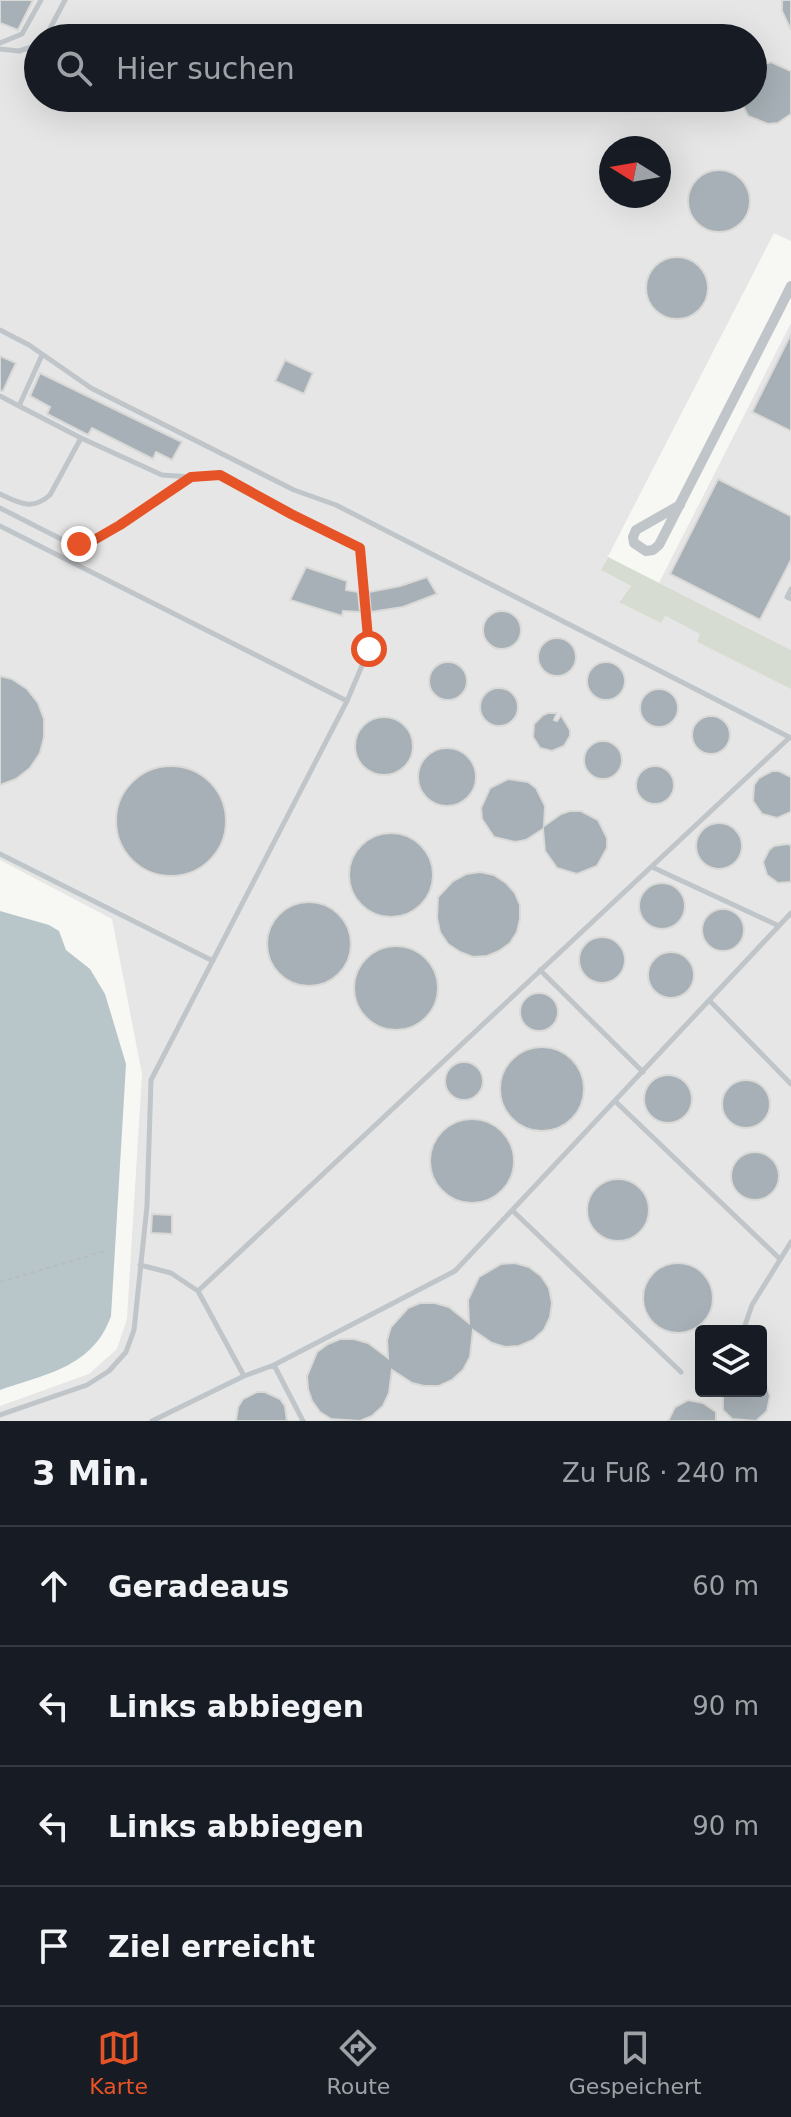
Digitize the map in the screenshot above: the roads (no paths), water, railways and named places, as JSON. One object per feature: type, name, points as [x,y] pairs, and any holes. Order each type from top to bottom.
[{"type":"street","points":[[680,505],[636,530],[634,543],[646,551],[659,545],[680,505],[788,299],[791,286]]},
{"type":"lane","points":[[28,24],[41,0]]},
{"type":"lane","points":[[52,24],[65,0]]},
{"type":"lane","points":[[0,46],[24,30]]},
{"type":"lane","points":[[0,46],[24,49]]},
{"type":"lane","points":[[0,330],[29,345],[91,388],[294,490],[336,505],[790,738],[198,1291]]},
{"type":"lane","points":[[19,406],[42,355]]},
{"type":"lane","points":[[0,396],[162,475],[220,475],[360,548],[369,649],[347,701],[151,1080],[147,1206],[134,1330],[126,1352],[109,1371],[87,1385],[0,1415]]},
{"type":"lane","points":[[0,494],[23,504],[43,502],[50,495],[81,438]]},
{"type":"lane","points":[[0,508],[65,541],[79,544],[94,540],[120,525],[191,477]]},
{"type":"lane","points":[[0,526],[347,701]]},
{"type":"lane","points":[[791,589],[787,597],[791,599]]},
{"type":"lane","points":[[0,854],[213,961]]},
{"type":"lane","points":[[652,867],[779,926]]},
{"type":"lane","points":[[152,1421],[244,1376],[274,1365],[455,1271],[791,913]]},
{"type":"lane","points":[[540,970],[643,1072]]},
{"type":"lane","points":[[709,1000],[791,1084]]},
{"type":"lane","points":[[616,1102],[780,1259]]},
{"type":"lane","points":[[513,1211],[681,1372]]},
{"type":"lane","points":[[745,1325],[752,1305],[791,1242]]},
{"type":"lane","points":[[140,1265],[171,1273],[198,1291],[244,1376]]},
{"type":"lane","points":[[274,1365],[303,1421]]}]
